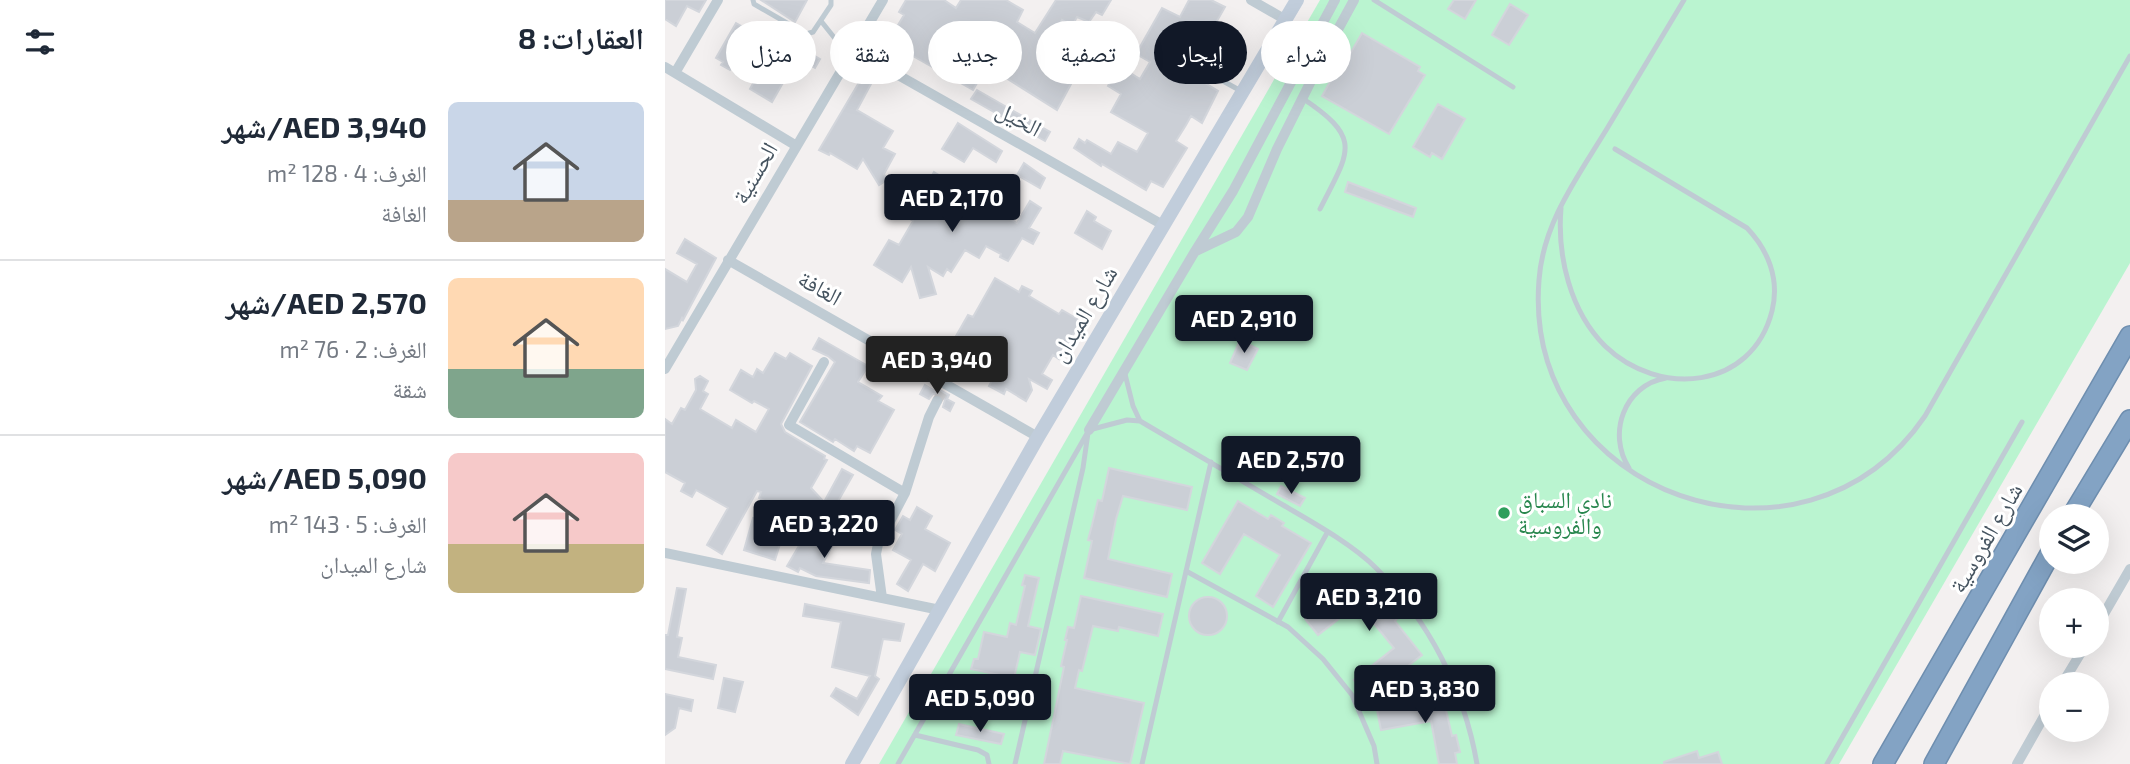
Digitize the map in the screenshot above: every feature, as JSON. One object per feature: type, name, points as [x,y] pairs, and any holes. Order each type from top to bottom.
[{"type":"highway","name":"شارع الفروسية","points":[[1883,764],[2130,336]]},
{"type":"highway","points":[[2079,504],[2130,420]]},
{"type":"highway","points":[[1934,764],[2039,574]]},
{"type":"street","points":[[718,0],[670,70],[795,145]]},
{"type":"street","name":"الحسنية","points":[[871,21],[883,0]]},
{"type":"street","points":[[1251,0],[1286,20]]},
{"type":"street","name":"شارع الميدان","points":[[852,764],[1038,436],[1297,0]]},
{"type":"street","points":[[1089,430],[1248,163],[1335,0]]},
{"type":"street","points":[[1194,253],[1236,232],[1248,217],[1262,181],[1302,98],[1354,0]]},
{"type":"street","name":"الحسنية","points":[[667,361],[833,84]]},
{"type":"street","name":"الخيل","points":[[914,84],[1163,225]]},
{"type":"street","name":"الغافة","points":[[728,260],[941,392],[1038,436]]},
{"type":"street","points":[[824,362],[789,425],[905,493]]},
{"type":"street","points":[[882,598],[876,554],[878,544],[905,493],[929,417],[941,392]]},
{"type":"street","points":[[665,554],[940,610]]},
{"type":"street","points":[[2109,605],[2130,569]]},
{"type":"street","points":[[2017,764],[2039,725]]},
{"type":"lane","points":[[753,0],[754,4],[806,34],[813,32],[831,5],[831,0]]},
{"type":"lane","points":[[1374,0],[1513,87]]},
{"type":"lane","points":[[1684,0],[1561,205],[1544,250],[1539,281],[1540,318],[1546,354],[1559,388],[1577,419],[1602,448],[1631,471],[1662,489],[1695,502],[1730,508],[1762,508],[1824,496],[1859,480],[1889,458],[1915,431],[2130,56]]},
{"type":"lane","points":[[821,21],[830,32]]},
{"type":"lane","points":[[1228,84],[1241,91]]},
{"type":"lane","points":[[1302,98],[1327,114],[1343,134],[1347,152],[1320,209]]},
{"type":"lane","points":[[1561,205],[1563,264],[1571,291],[1589,326],[1604,345],[1624,361],[1646,371],[1687,379],[1709,377],[1730,369],[1748,354],[1770,317],[1774,298],[1773,275],[1761,245],[1747,228],[1615,149]]},
{"type":"lane","points":[[1124,369],[1133,406],[1140,421]]},
{"type":"lane","points":[[1631,471],[1622,455],[1619,438],[1627,405],[1644,386],[1669,377]]},
{"type":"lane","points":[[898,764],[1089,430],[1127,420],[1140,421],[1211,462],[1327,533],[1373,566],[1411,606],[1437,646],[1464,710],[1477,764]]},
{"type":"lane","points":[[1827,764],[2022,422]]},
{"type":"lane","points":[[1015,764],[1083,468],[1089,430]]},
{"type":"lane","points":[[1142,764],[1211,462]]},
{"type":"lane","points":[[1277,622],[1327,533]]},
{"type":"lane","points":[[1186,571],[1288,627],[1323,659],[1352,695],[1374,746],[1377,764]]},
{"type":"lane","points":[[915,735],[978,750],[987,755],[989,764]]},
{"type":"green space","name":"نادي السباق والفروسية","points":[[1320,0],[2130,0],[2130,263],[1839,764],[879,764],[1272,84],[1351,84],[1351,21],[1308,21]]},
{"type":"building","points":[[665,0],[706,0],[699,12],[687,6],[676,26],[665,19]]},
{"type":"building","points":[[761,0],[807,0],[793,21]]},
{"type":"building","points":[[906,0],[944,0],[956,8],[961,0],[1006,0],[1023,10],[1018,21],[928,21],[928,65],[914,57],[914,21],[900,21],[904,15],[899,12]]},
{"type":"building","points":[[1056,0],[1111,0],[1102,15],[1096,12],[1090,21],[1077,17],[1075,21],[1043,21]]},
{"type":"building","points":[[1189,0],[1211,0],[1225,7],[1217,21],[1155,21],[1162,8],[1180,17]]},
{"type":"building","points":[[1454,0],[1476,0],[1465,19],[1448,9]]},
{"type":"building","points":[[1510,4],[1528,15],[1509,45],[1492,35]]},
{"type":"building","points":[[1154,22],[1154,84],[1206,84],[1218,91],[1202,123],[1191,116],[1176,141],[1187,148],[1163,187],[1151,181],[1146,190],[1074,148],[1079,139],[1085,143],[1087,140],[1111,154],[1118,142],[1137,152],[1148,133],[1111,112],[1121,94],[1108,86],[1140,84],[1150,62],[1140,56],[1140,47]]},
{"type":"building","points":[[1022,25],[1036,31],[1036,84],[1071,84],[1057,110],[1016,84],[1022,84]]},
{"type":"building","points":[[1362,33],[1420,67],[1418,71],[1425,75],[1389,134],[1322,96],[1329,84],[1351,84],[1351,52]]},
{"type":"building","points":[[726,40],[726,68],[716,58]]},
{"type":"building","points":[[753,84],[782,84],[772,102],[750,89]]},
{"type":"building","points":[[858,84],[871,84],[857,110],[893,131],[883,148],[895,154],[884,174],[887,180],[879,185],[863,159],[857,169],[830,153],[829,155],[819,150]]},
{"type":"building","points":[[962,84],[976,84],[973,90]]},
{"type":"building","points":[[977,90],[1050,132],[1045,141],[971,99]]},
{"type":"building","points":[[1438,104],[1465,119],[1442,159],[1432,153],[1430,157],[1413,147]]},
{"type":"building","points":[[958,123],[1002,151],[996,162],[973,148],[964,162],[942,149]]},
{"type":"building","points":[[1024,163],[1045,178],[1040,188],[1017,175]]},
{"type":"building","points":[[934,172],[1017,223],[1030,201],[1041,208],[1029,228],[1039,233],[1033,244],[1022,238],[1008,261],[986,246],[979,258],[965,250],[951,272],[947,269],[943,276],[928,267],[936,294],[920,298],[911,267],[902,282],[874,265],[889,240],[899,245],[913,221],[910,219]]},
{"type":"building","points":[[1348,182],[1416,208],[1413,217],[1345,192]]},
{"type":"building","points":[[1087,211],[1096,217],[1094,221],[1111,231],[1102,249],[1075,233]]},
{"type":"building","points":[[685,239],[716,258],[683,320],[682,318],[678,326],[665,329],[665,269],[687,282],[697,264],[677,253]]},
{"type":"building","points":[[995,278],[1019,292],[1022,286],[1032,291],[1029,296],[1059,314],[1062,310],[1081,321],[1059,359],[1053,355],[1042,374],[1052,380],[1047,389],[1029,379],[1032,390],[1026,401],[1006,389],[1004,394],[989,386],[997,371],[973,357],[964,371],[943,359],[968,315],[973,317]]},
{"type":"building","points":[[819,338],[868,366],[858,382],[882,396],[878,401],[894,410],[870,453],[857,446],[854,451],[835,439],[833,442],[800,422],[835,362],[813,349]]},
{"type":"building","points":[[1240,340],[1258,349],[1247,370],[1230,363]]},
{"type":"building","points":[[775,353],[786,359],[790,353],[812,366],[781,424],[785,432],[825,456],[824,459],[827,460],[811,488],[824,502],[842,469],[853,475],[820,533],[809,527],[819,510],[794,518],[759,498],[761,492],[757,491],[722,554],[707,545],[728,508],[696,490],[692,497],[681,491],[685,483],[665,472],[665,419],[672,424],[681,408],[685,410],[696,390],[695,379],[700,376],[708,381],[703,391],[708,394],[700,409],[732,428],[736,420],[756,432],[769,409],[730,390],[741,370],[753,377],[757,369],[763,373]]},
{"type":"building","points":[[925,385],[949,395],[947,399],[954,403],[950,411],[943,407],[945,400],[941,394],[933,394],[929,399],[920,394]]},
{"type":"building","points":[[1109,468],[1192,487],[1187,510],[1123,496],[1116,519],[1108,559],[1172,574],[1167,597],[1084,578],[1092,541],[1088,540],[1098,500],[1102,501]]},
{"type":"building","points":[[1281,486],[1305,498],[1300,506],[1277,494]]},
{"type":"building","points":[[1238,501],[1268,519],[1271,515],[1284,523],[1282,526],[1311,543],[1273,607],[1256,596],[1280,555],[1244,534],[1220,574],[1202,563]]},
{"type":"building","points":[[917,507],[932,516],[925,529],[950,543],[935,571],[923,564],[908,591],[897,584],[911,560],[893,550],[902,534],[895,530],[903,516],[910,520]]},
{"type":"building","points":[[753,518],[785,528],[775,560],[744,550]]},
{"type":"building","points":[[828,529],[838,535],[823,563],[870,570],[869,583],[816,576],[800,568],[798,572],[787,566],[806,534],[823,539]]},
{"type":"building","points":[[1025,575],[1039,578],[1028,626],[1041,629],[1035,655],[1020,652],[1014,678],[971,669],[974,659],[978,659],[984,632],[1007,637],[1010,623],[1016,625]]},
{"type":"building","points":[[1358,577],[1383,608],[1387,604],[1398,618],[1395,621],[1422,655],[1368,697],[1354,680],[1394,648],[1358,604],[1318,635],[1305,619]]},
{"type":"building","points":[[677,588],[686,589],[677,637],[682,638],[678,657],[716,665],[713,679],[665,669],[665,635],[668,635]]},
{"type":"building","points":[[1081,596],[1163,614],[1158,636],[1119,627],[1118,631],[1093,626],[1075,688],[1144,703],[1130,764],[1063,751],[1060,764],[1044,764],[1064,667],[1061,666],[1065,640],[1068,627],[1074,628]]},
{"type":"building","points":[[1208,597],[1221,603],[1227,616],[1221,629],[1208,635],[1195,629],[1189,616],[1195,603]]},
{"type":"building","points":[[805,604],[904,624],[900,641],[883,639],[875,676],[879,679],[858,715],[831,696],[836,688],[857,699],[870,676],[832,667],[841,622],[803,616]]},
{"type":"building","points":[[724,678],[743,682],[735,712],[718,708]]},
{"type":"building","points":[[665,694],[693,700],[691,711],[679,708],[675,728],[665,735]]},
{"type":"building","points":[[1443,697],[1452,736],[1456,735],[1460,752],[1455,753],[1457,764],[1439,764],[1431,721],[1381,730],[1377,710]]},
{"type":"building","points":[[959,724],[1004,734],[1001,744],[956,735]]},
{"type":"building","points":[[1697,751],[1699,758],[1718,752],[1722,764],[1664,764],[1664,762]]},
{"type":"tunnel","points":[[937,401],[943,391]]},
{"type":"place","name":"نادي السباق والفروسية","points":[[1504,513]]}]
